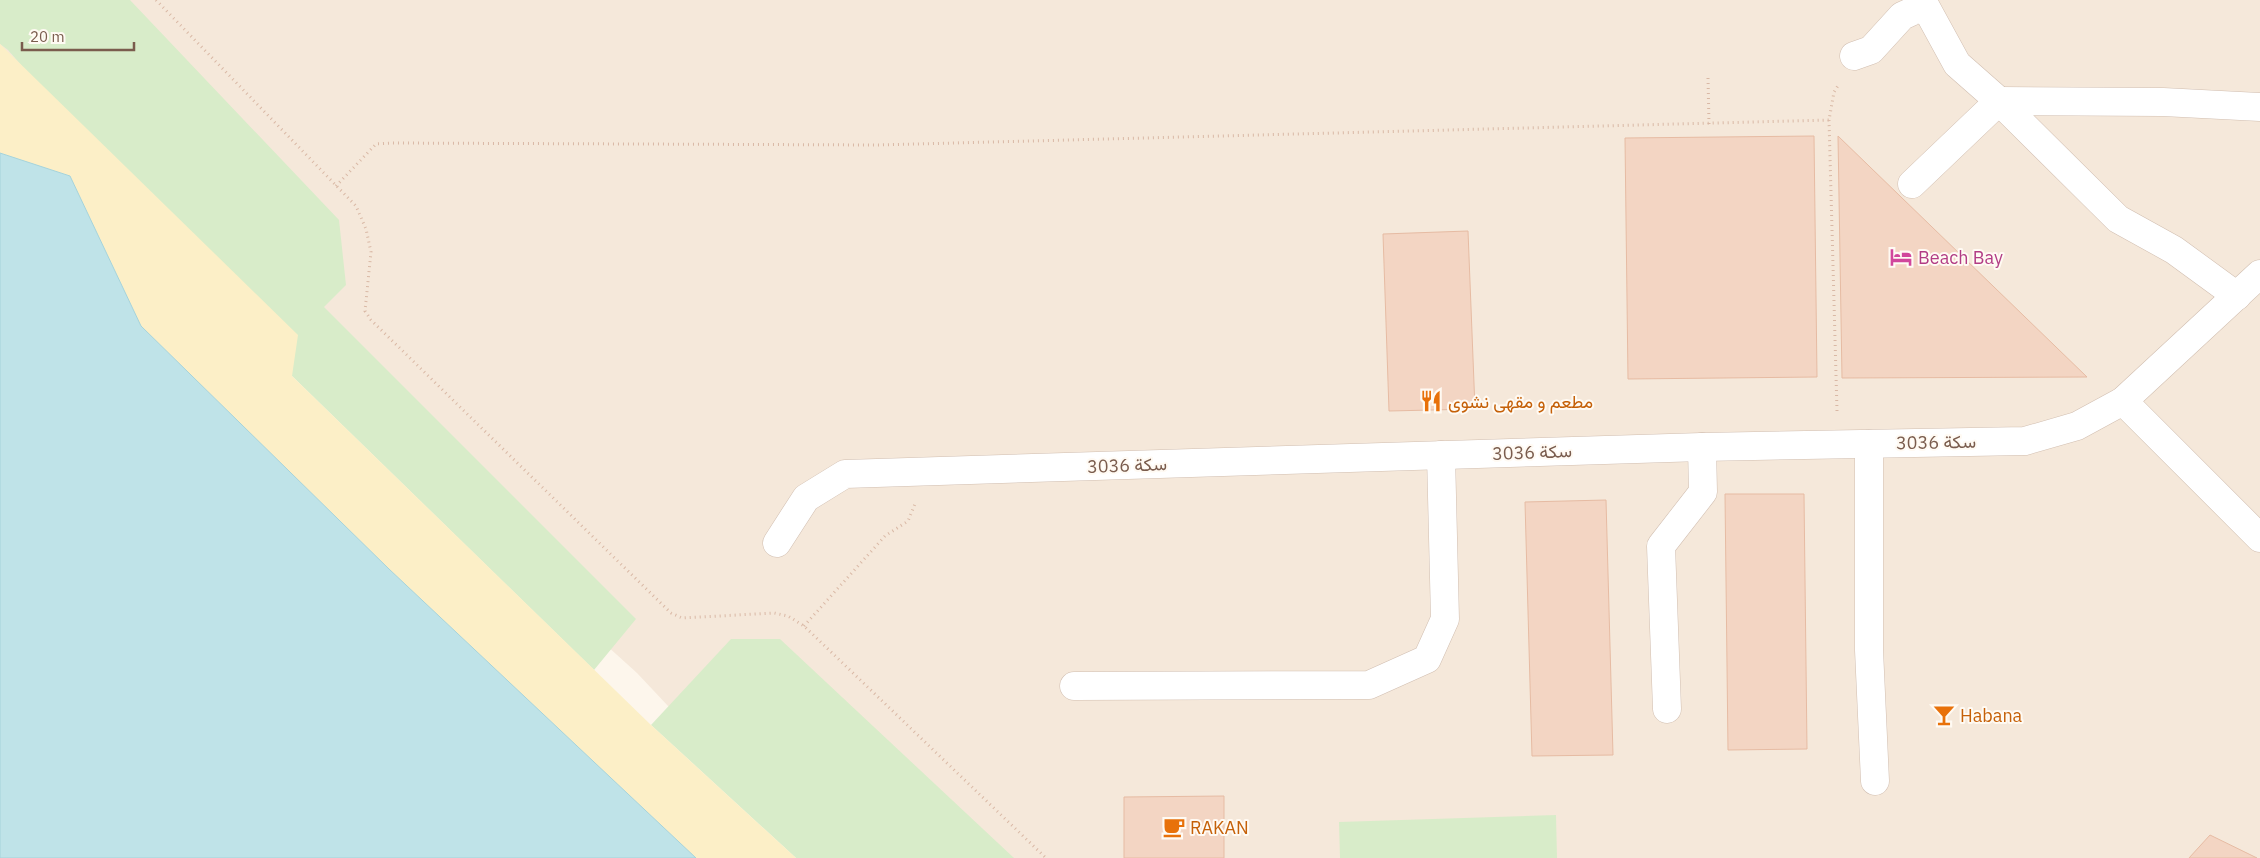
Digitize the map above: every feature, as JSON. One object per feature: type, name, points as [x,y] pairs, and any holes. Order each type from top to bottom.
[{"type":"street","points":[[1854,56],[1871,50],[1902,16],[1924,4],[1957,64],[2000,101],[2118,219],[2174,250],[2237,296]]},
{"type":"street","points":[[1912,184],[2000,101],[2163,102],[2260,107]]},
{"type":"street","name":"سكة 3036","points":[[776,543],[806,498],[845,474],[1702,446],[2025,441],[2077,426],[2123,401],[2260,274]]},
{"type":"street","points":[[2123,401],[2260,538]]},
{"type":"street","points":[[1869,444],[1869,650],[1875,781]]},
{"type":"street","points":[[1667,709],[1662,546],[1702,492],[1702,446]]},
{"type":"street","points":[[1074,686],[1369,685],[1427,659],[1445,618],[1440,455]]},
{"type":"path","points":[[156,0],[356,206],[366,229],[370,252],[365,311],[371,320],[671,613],[682,618],[774,613],[788,616],[804,626],[1046,858]]},
{"type":"path","points":[[1838,444],[1829,120],[1834,92],[1854,56]]},
{"type":"path","points":[[1708,78],[1709,124]]},
{"type":"path","points":[[336,186],[376,144],[392,143],[878,145],[1829,120]]},
{"type":"path","points":[[804,626],[885,536],[908,521],[914,509],[917,471]]},
{"type":"shaded area","points":[[0,0],[2260,0],[2260,858],[811,858],[637,673],[0,98]]},
{"type":"green space","points":[[0,0],[130,0],[339,220],[346,285],[324,307],[636,619],[594,670],[292,376],[8,50],[0,44]]},
{"type":"green space","points":[[731,639],[780,639],[1014,858],[796,858],[651,725]]},
{"type":"green space","points":[[1556,815],[1557,858],[1340,858],[1339,822]]},
{"type":"sand","points":[[0,44],[298,335],[292,376],[651,725],[796,858],[696,858],[389,569],[141,326],[70,176],[0,153]]},
{"type":"water","points":[[0,153],[70,176],[141,326],[389,569],[696,858],[0,858]]},
{"type":"building","points":[[1814,136],[1817,377],[1628,379],[1625,138]]},
{"type":"building","name":"Beach Bay","points":[[1838,136],[2087,377],[1842,378]]},
{"type":"building","points":[[1468,231],[1475,409],[1389,411],[1383,234]]},
{"type":"building","points":[[1725,494],[1804,494],[1807,749],[1728,750]]},
{"type":"building","points":[[1606,500],[1613,755],[1532,756],[1525,502]]},
{"type":"building","name":"RAKAN","points":[[1224,796],[1224,858],[1124,858],[1124,797]]},
{"type":"building","points":[[2210,835],[2257,858],[2189,858]]},
{"type":"place","name":"Beach Bay","points":[[1901,257]]},
{"type":"place","name":"مطعم و مقهى نشوى","points":[[1431,401]]},
{"type":"place","name":"Habana","points":[[1944,715]]},
{"type":"place","name":"RAKAN","points":[[1174,827]]}]
